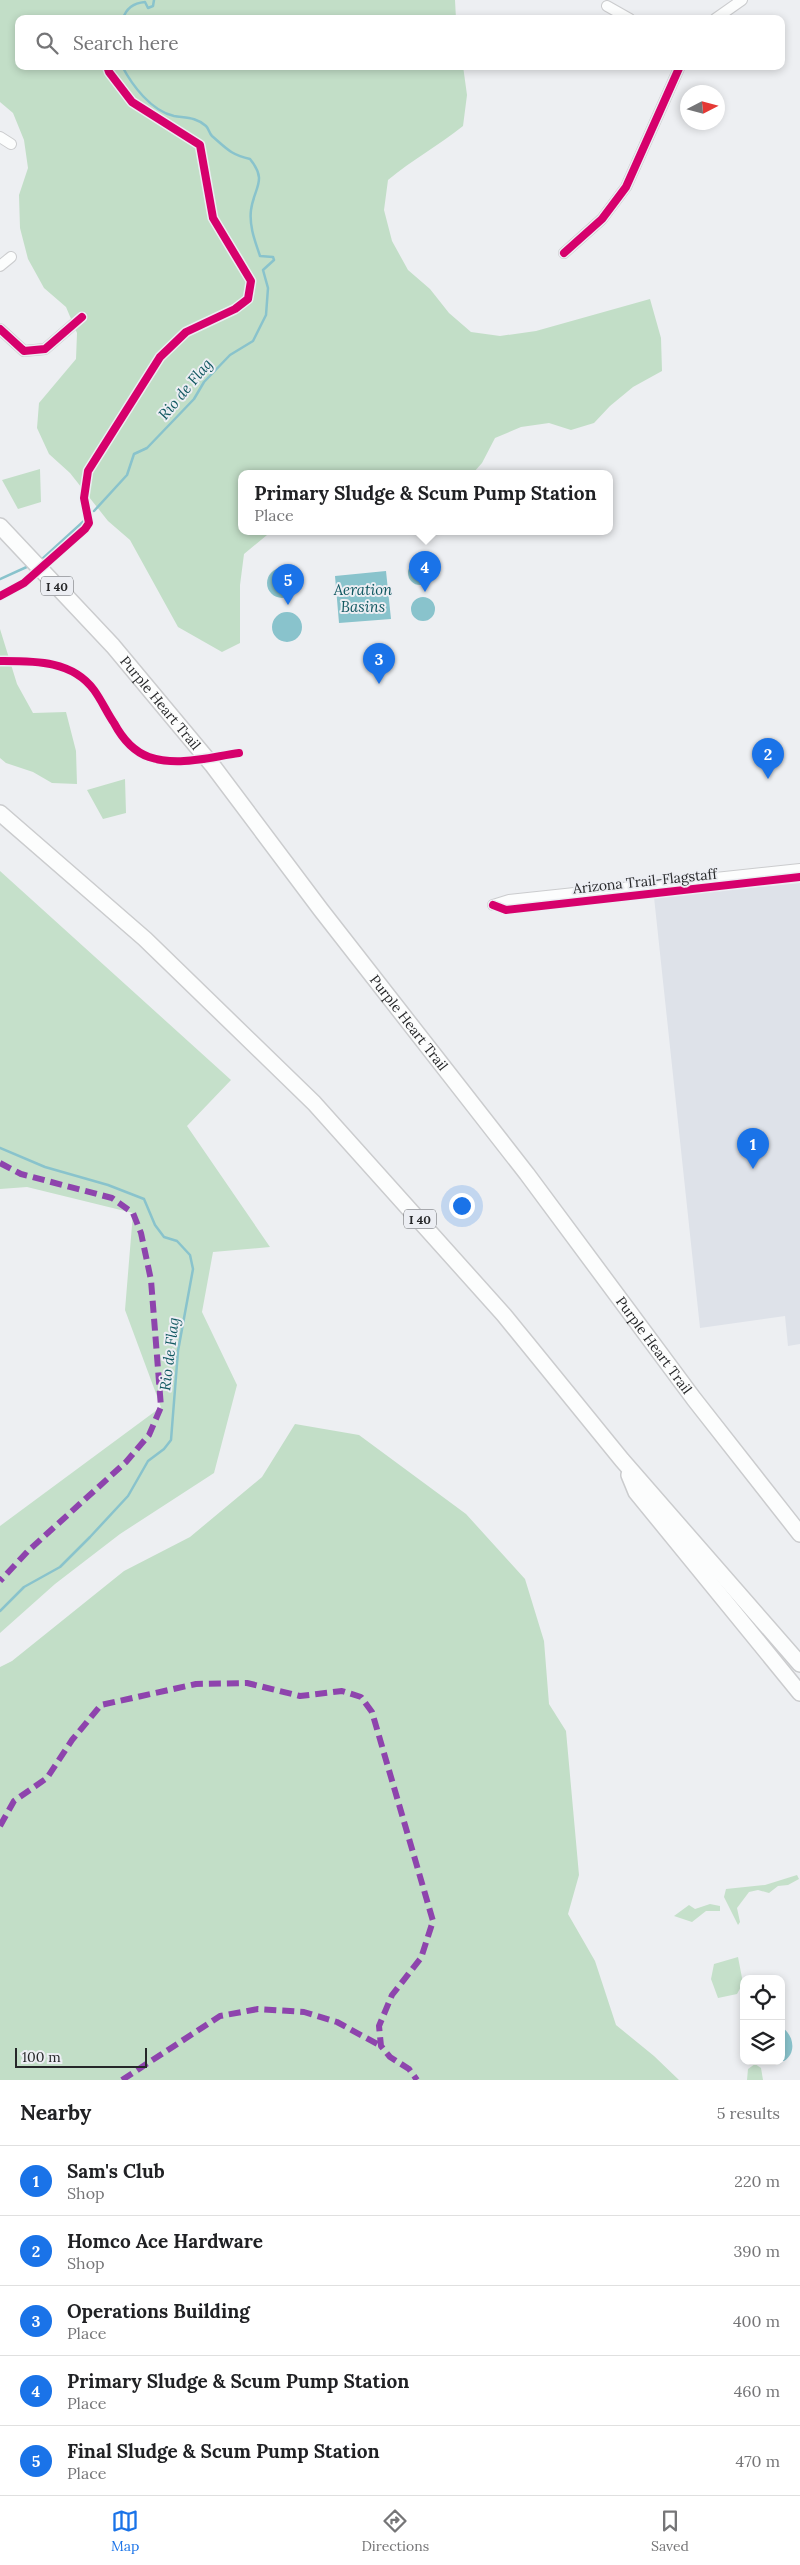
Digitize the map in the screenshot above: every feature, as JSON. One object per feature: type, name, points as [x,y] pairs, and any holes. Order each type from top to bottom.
[{"type":"highway","name":"Purple Heart Trail","points":[[0,526],[152,690],[254,819],[521,1167],[625,1309],[759,1484],[800,1534]]},
{"type":"highway","name":"I 40","points":[[0,812],[145,939],[314,1103],[504,1315],[622,1460],[800,1664]]},
{"type":"highway","points":[[625,1309],[644,1325],[800,1519]]},
{"type":"highway","points":[[622,1460],[636,1492],[800,1693]]},
{"type":"street","points":[[720,15],[739,1]]},
{"type":"street","points":[[607,6],[623,15]]},
{"type":"street","points":[[564,253],[602,219],[626,187],[678,70]]},
{"type":"street","points":[[0,137],[12,144]]},
{"type":"street","points":[[0,266],[11,257]]},
{"type":"street","points":[[2,334],[24,350],[45,349],[82,317]]},
{"type":"street","points":[[493,905],[508,900],[800,869]]},
{"type":"shaded area","points":[[800,883],[800,1344],[788,1346],[785,1316],[700,1328],[654,897]]},
{"type":"green space","points":[[0,0],[455,0],[456,15],[15,15],[15,70],[464,70],[467,95],[463,126],[388,180],[384,210],[392,241],[408,270],[430,289],[449,313],[471,332],[500,336],[536,331],[650,299],[661,338],[662,371],[633,387],[610,406],[594,423],[571,430],[549,423],[521,427],[495,438],[482,463],[476,470],[238,470],[238,535],[267,535],[244,554],[240,585],[240,643],[222,652],[178,627],[130,540],[108,521],[70,473],[49,454],[37,428],[39,403],[76,359],[77,333],[66,307],[44,288],[28,259],[20,228],[19,195],[28,168],[24,140],[13,113],[0,102]]},
{"type":"green space","points":[[40,469],[41,502],[18,509],[2,480]]},
{"type":"green space","points":[[0,629],[17,684],[33,713],[66,712],[76,751],[77,784],[52,783],[33,772],[6,763],[0,758]]},
{"type":"green space","points":[[125,779],[126,813],[103,819],[87,790]]},
{"type":"green space","points":[[0,871],[231,1080],[187,1126],[270,1247],[213,1252],[202,1312],[237,1385],[214,1473],[120,1534],[55,1584],[0,1633],[0,1526],[161,1407],[125,1310],[133,1213],[27,1187],[0,1189]]},
{"type":"green space","points":[[295,1424],[359,1435],[466,1514],[525,1579],[544,1641],[549,1704],[566,1731],[579,1875],[568,1914],[595,1961],[616,2025],[654,2056],[679,2080],[0,2080],[0,1667],[12,1661],[124,1571],[190,1537],[262,1477]]},
{"type":"green space","points":[[797,1875],[799,1879],[788,1885],[778,1886],[769,1893],[758,1890],[749,1892],[737,1908],[740,1922],[738,1925],[724,1897],[726,1889],[765,1885]]},
{"type":"green space","points":[[710,1904],[720,1906],[720,1911],[706,1911],[692,1922],[674,1916],[689,1905],[695,1909]]},
{"type":"green space","points":[[738,1957],[741,1975],[740,1988],[737,1994],[718,1998],[711,1979],[714,1964]]},
{"type":"green space","points":[[754,2065],[761,2068],[763,2080],[747,2080],[748,2069]]},
{"type":"water","points":[[420,561],[429,564],[432,573],[429,582],[420,585],[411,582],[408,573],[411,564]]},
{"type":"water","points":[[282,568],[292,573],[297,583],[292,593],[282,598],[272,593],[267,583],[272,573]]},
{"type":"water","name":"Aeration Basins","points":[[386,571],[391,619],[339,623],[335,576]]},
{"type":"water","points":[[423,597],[432,600],[435,609],[432,618],[423,621],[414,618],[411,609],[414,600]]},
{"type":"water","points":[[287,612],[297,617],[302,627],[297,637],[287,642],[277,637],[272,627],[277,617]]},
{"type":"water","points":[[785,2030],[789,2034],[792,2044],[791,2053],[785,2060]]},
{"type":"waterway","name":"Rio de Flag","points":[[125,15],[131,7],[137,4],[145,2],[148,8],[153,6],[154,0]]},
{"type":"waterway","name":"Rio de Flag","points":[[94,511],[127,475],[134,454],[147,448],[194,399],[204,382],[230,355],[253,341],[266,315],[268,288],[263,270],[274,260],[273,257],[260,256],[253,233],[251,210],[259,179],[258,173],[250,159],[229,150],[212,136],[206,126],[198,121],[191,118],[174,116],[158,109],[143,96],[124,70]]},
{"type":"waterway","name":"Rio de Flag","points":[[40,561],[85,520]]},
{"type":"waterway","name":"Rio de Flag","points":[[0,579],[31,565]]},
{"type":"waterway","name":"Rio de Flag","points":[[0,1148],[45,1167],[108,1185],[144,1199],[155,1225],[164,1237],[177,1241],[190,1255],[193,1269],[178,1351],[171,1440],[164,1449],[148,1461],[128,1496],[90,1537],[60,1567],[24,1587],[0,1611]]},
{"type":"marked path","points":[[0,1163],[21,1174],[112,1198],[133,1213],[141,1233],[151,1280],[161,1407],[149,1435],[126,1462],[28,1551],[0,1581]]},
{"type":"marked path","points":[[0,1826],[14,1801],[47,1778],[72,1740],[101,1705],[196,1684],[247,1683],[300,1696],[342,1691],[361,1697],[372,1712],[433,1921],[421,1958],[392,1995],[379,2026],[381,2046],[390,2057],[409,2069],[417,2080]]},
{"type":"marked path","points":[[122,2080],[220,2016],[258,2009],[304,2012],[337,2022],[381,2046]]},
{"type":"cycle path","points":[[0,596],[24,583],[85,529],[89,523],[84,498],[88,471],[160,357],[186,332],[235,309],[248,299],[251,281],[213,218],[200,145],[132,102],[108,70]]},
{"type":"cycle path","points":[[564,253],[602,219],[626,187],[678,70]]},
{"type":"cycle path","points":[[0,329],[24,351],[45,349],[82,317]]},
{"type":"cycle path","points":[[0,661],[52,664],[75,673],[85,680],[100,698],[120,734],[137,751],[149,757],[160,760],[183,761],[239,753]]},
{"type":"cycle path","name":"Arizona Trail-Flagstaff","points":[[493,905],[506,910],[800,877]]},
{"type":"place","name":"Primary Sludge & Scum Pump Station","points":[[425,592]]},
{"type":"place","name":"Final Sludge & Scum Pump Station","points":[[288,605]]},
{"type":"place","name":"Operations Building","points":[[379,684]]},
{"type":"place","name":"Homco Ace Hardware","points":[[768,779]]},
{"type":"place","name":"Sam's Club","points":[[753,1169]]}]
